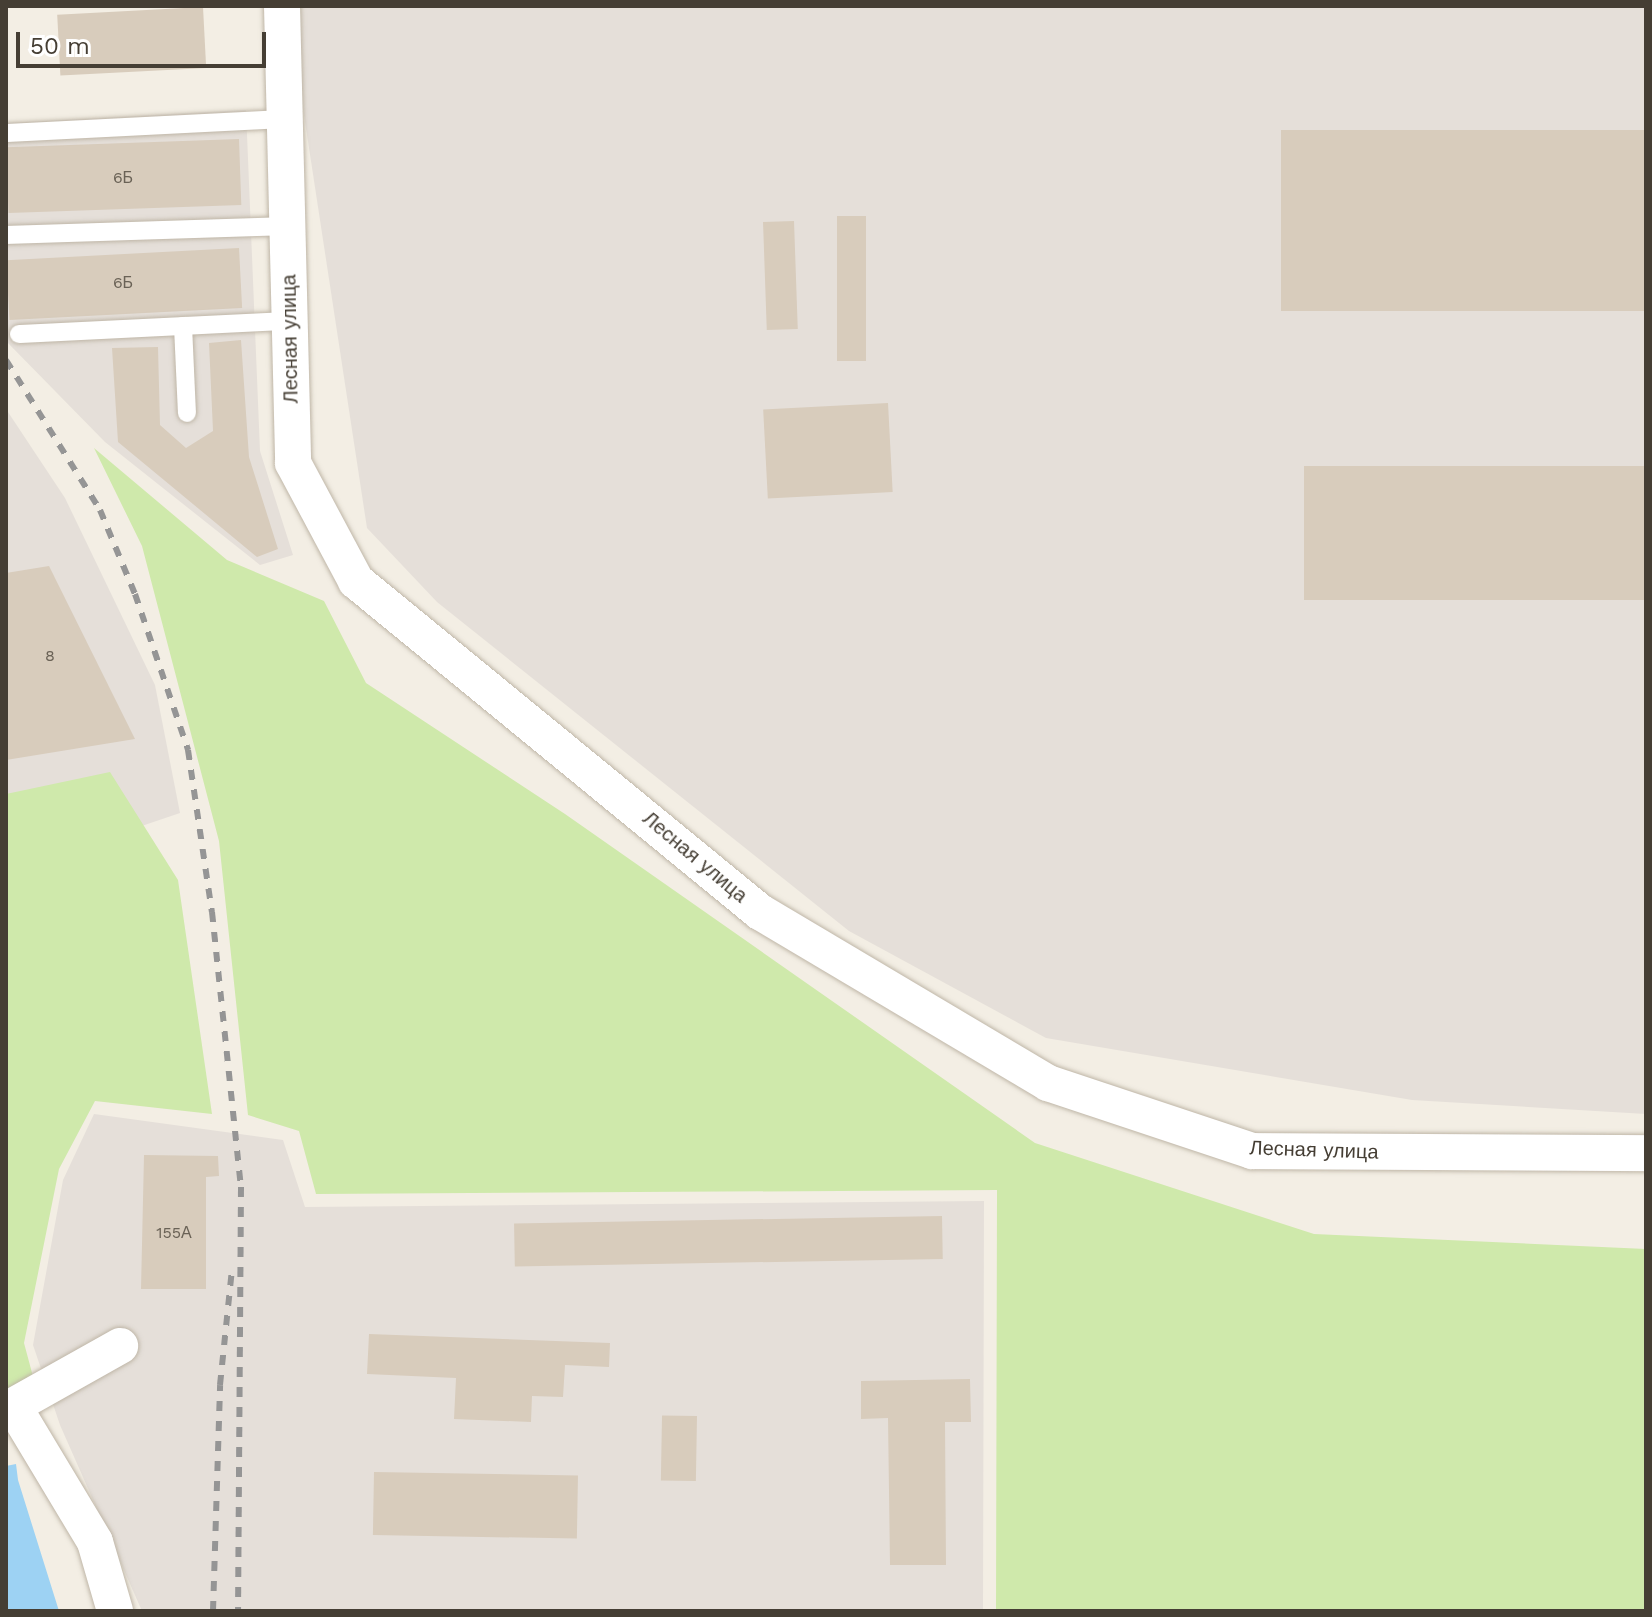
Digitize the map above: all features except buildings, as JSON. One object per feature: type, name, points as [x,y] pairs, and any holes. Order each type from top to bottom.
[{"type":"street","name":"Лесная улица","points":[[282,6],[293,463],[356,581],[760,912],[1048,1083],[1252,1151],[1646,1153]]},
{"type":"street","points":[[115,1611],[95,1542],[10,1408],[120,1346]]},
{"type":"lane","points":[[6,133],[285,119]]},
{"type":"lane","points":[[6,235],[288,226]]},
{"type":"lane","points":[[19,334],[289,321]]},
{"type":"lane","points":[[183,326],[187,413]]},
{"type":"shaded area","points":[[300,6],[1646,6],[1646,1114],[1412,1100],[1046,1038],[849,931],[437,602],[367,528],[302,102]]},
{"type":"shaded area","points":[[246,110],[260,451],[293,555],[260,565],[105,442],[6,341],[6,123]]},
{"type":"shaded area","points":[[6,409],[65,498],[155,685],[180,813],[6,872]]},
{"type":"shaded area","points":[[94,1114],[283,1140],[305,1207],[984,1201],[983,1611],[142,1611],[60,1425],[33,1345],[63,1180]]},
{"type":"green space","points":[[94,448],[227,560],[324,601],[366,683],[565,814],[1035,1143],[1314,1234],[1646,1249],[1646,1611],[996,1611],[997,1190],[316,1194],[299,1131],[248,1115],[219,841],[142,546]]},
{"type":"green space","points":[[110,772],[178,880],[212,1114],[95,1101],[59,1169],[24,1343],[35,1384],[6,1397],[6,794]]},
{"type":"water","points":[[16,1464],[18,1480],[59,1611],[6,1611],[6,1466]]},
{"type":"railway","points":[[6,360],[100,510],[135,594],[188,750],[212,912],[241,1187],[238,1611]]},
{"type":"railway","points":[[213,1611],[220,1385],[232,1268]]}]
